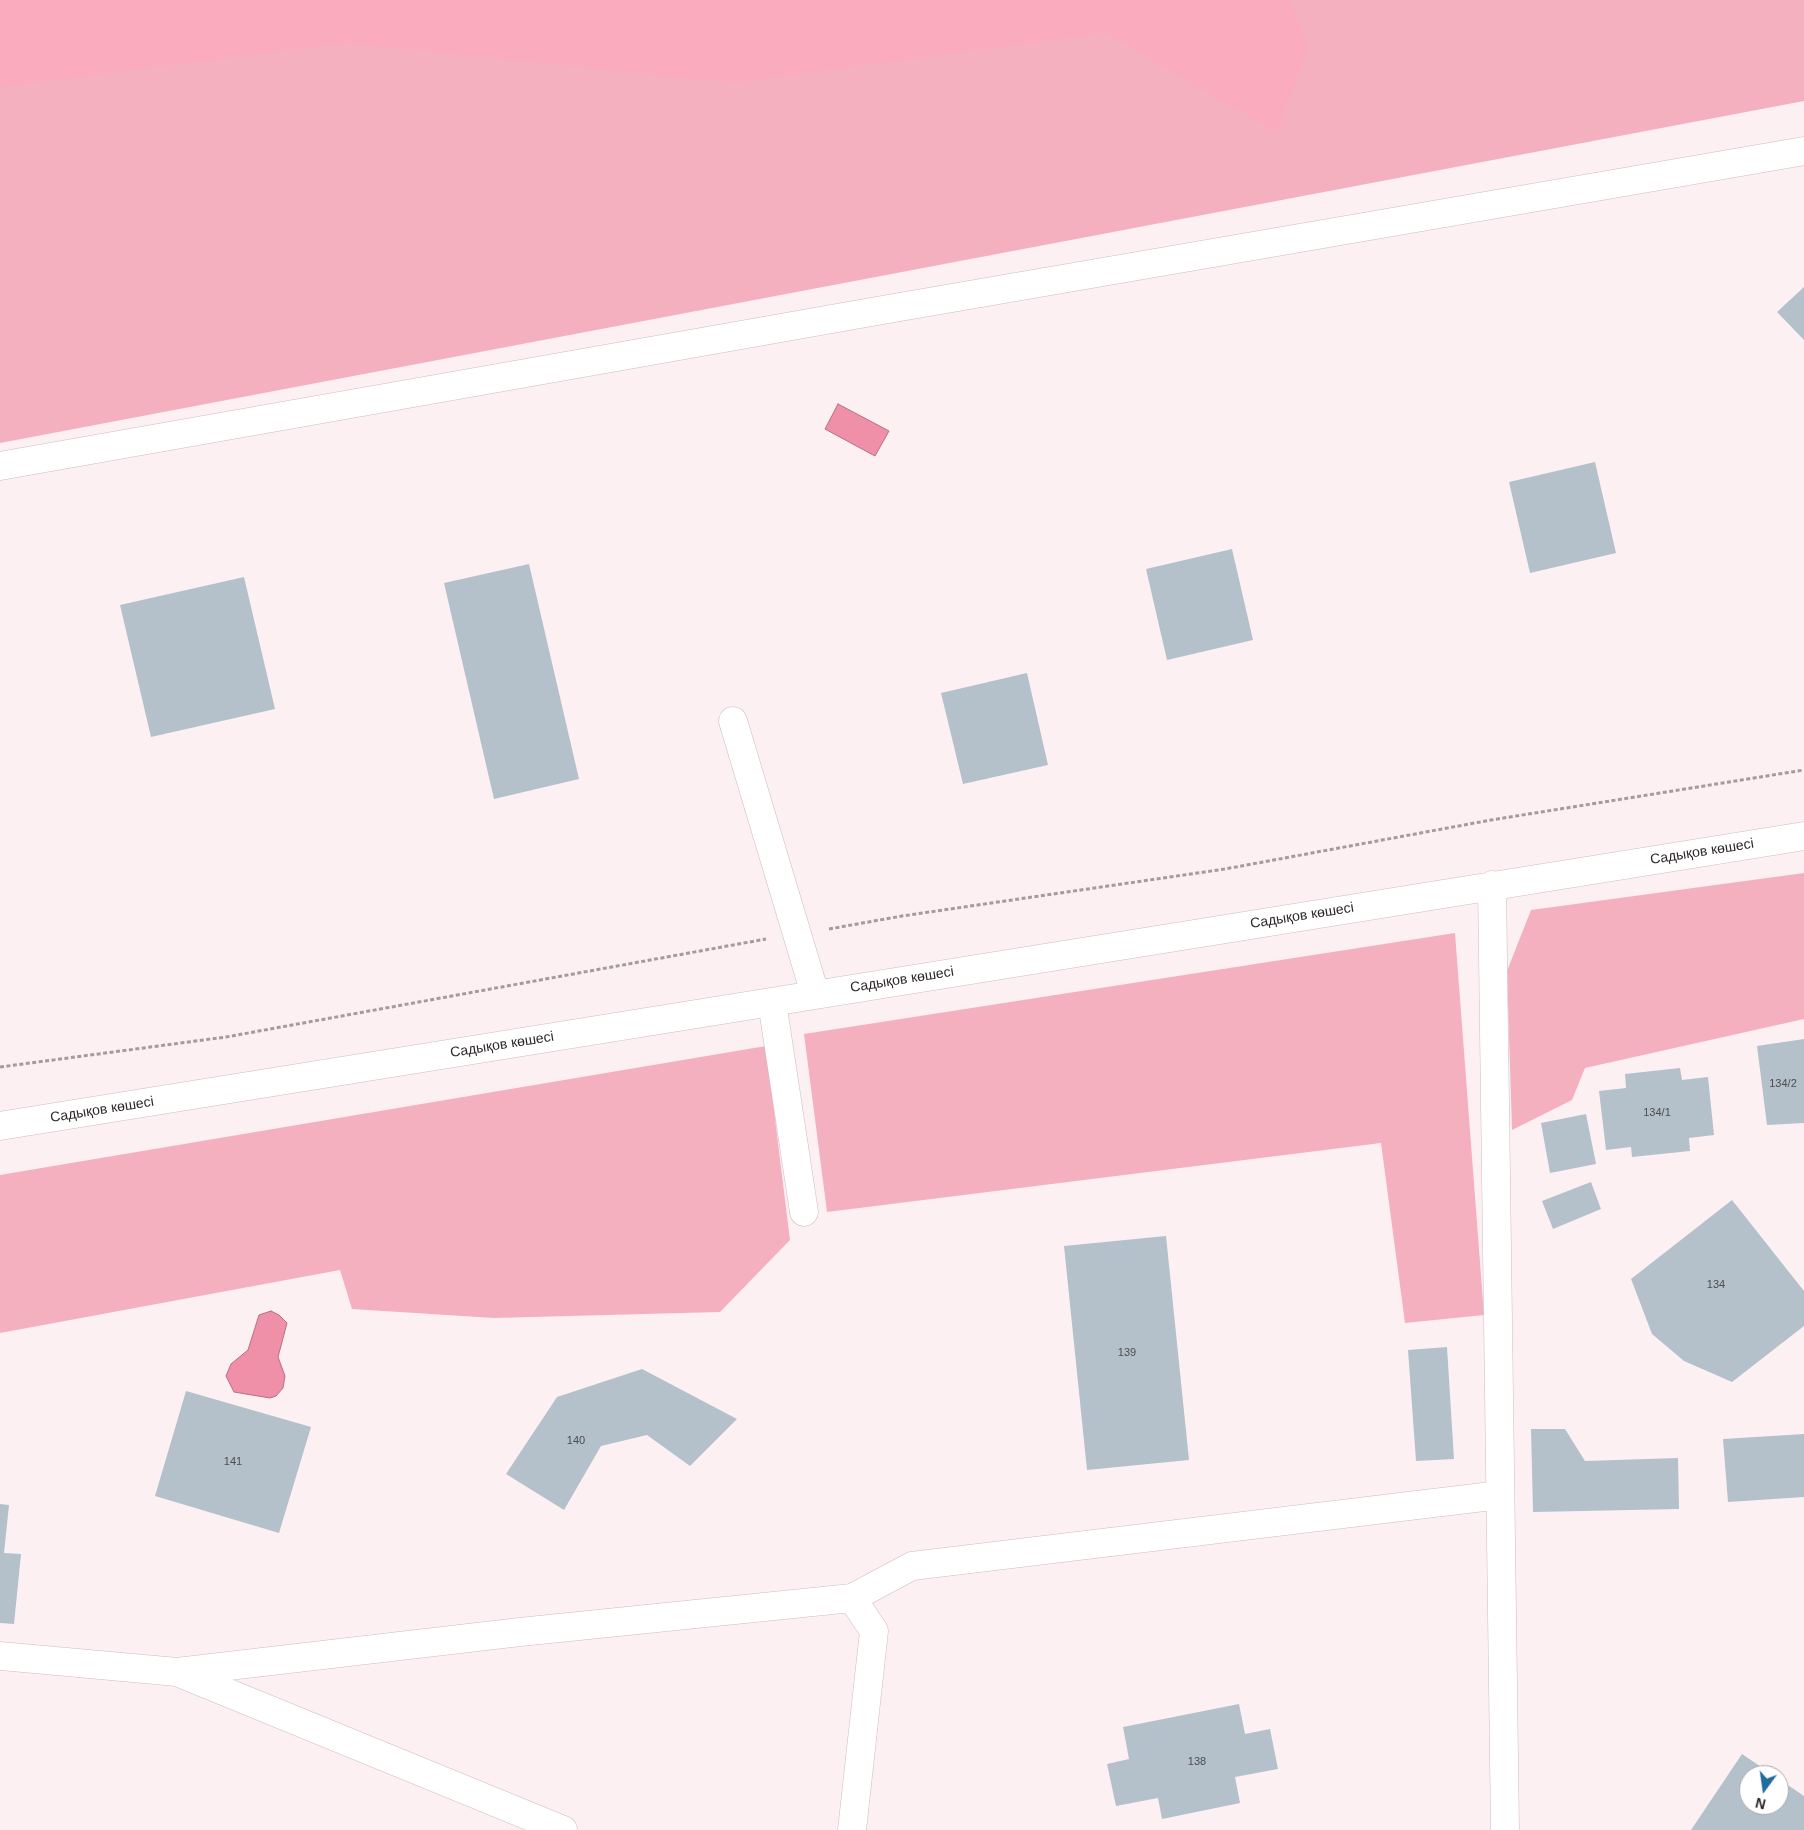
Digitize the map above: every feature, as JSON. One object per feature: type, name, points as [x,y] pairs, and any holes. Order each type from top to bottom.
[{"type":"street","points":[[0,466],[904,306],[1804,151]]},
{"type":"street","points":[[733,721],[815,994]]},
{"type":"street","name":"Садықов көшесі","points":[[0,1126],[1804,836]]},
{"type":"street","points":[[1492,885],[1505,1830]]},
{"type":"street","points":[[772,1002],[804,1212]]},
{"type":"street","points":[[0,1656],[177,1672],[520,1632],[852,1598],[912,1566],[1500,1495]]},
{"type":"street","points":[[852,1598],[874,1631],[852,1830]]},
{"type":"street","points":[[177,1672],[563,1830]]},
{"type":"path","points":[[0,1067],[226,1036],[797,934],[1224,869],[1491,820],[1804,770]]},
{"type":"shaded area","points":[[0,0],[1804,0],[1804,101],[0,443]]},
{"type":"shaded area","points":[[0,0],[1290,0],[1309,48],[1276,133],[1106,33],[732,83],[346,43],[0,87]]},
{"type":"shaded area","points":[[838,404],[889,431],[875,456],[825,429]]},
{"type":"shaded area","points":[[1804,873],[1804,1019],[1585,1068],[1572,1100],[1512,1130],[1507,971],[1531,910]]},
{"type":"shaded area","points":[[1455,933],[1484,1315],[1405,1323],[1381,1143],[827,1212],[804,1034]]},
{"type":"shaded area","points":[[766,1046],[790,1240],[720,1312],[494,1318],[352,1309],[340,1270],[0,1333],[0,1175]]},
{"type":"shaded area","points":[[271,1311],[279,1315],[287,1323],[278,1357],[285,1376],[283,1388],[276,1396],[270,1398],[234,1392],[226,1376],[231,1364],[248,1350],[259,1315]]},
{"type":"building","points":[[1804,287],[1804,340],[1777,312]]},
{"type":"building","points":[[1595,462],[1616,553],[1530,573],[1509,482]]},
{"type":"building","points":[[1232,549],[1253,640],[1167,660],[1146,569]]},
{"type":"building","points":[[529,564],[579,779],[494,799],[444,583]]},
{"type":"building","points":[[244,577],[275,709],[151,737],[120,605]]},
{"type":"building","points":[[1027,673],[1048,765],[963,784],[941,693]]},
{"type":"building","points":[[1804,1039],[1804,1123],[1767,1125],[1757,1046]]},
{"type":"building","points":[[1680,1068],[1682,1080],[1708,1077],[1714,1135],[1689,1138],[1690,1151],[1632,1157],[1631,1147],[1606,1150],[1599,1091],[1626,1088],[1625,1074]]},
{"type":"building","points":[[1586,1114],[1596,1164],[1550,1173],[1541,1123]]},
{"type":"building","points":[[1591,1182],[1601,1209],[1553,1229],[1542,1201]]},
{"type":"building","points":[[1732,1200],[1804,1291],[1804,1326],[1732,1382],[1684,1361],[1652,1334],[1631,1279]]},
{"type":"building","points":[[1166,1236],[1189,1460],[1087,1470],[1064,1246]]},
{"type":"building","points":[[1447,1347],[1454,1459],[1416,1461],[1408,1350]]},
{"type":"building","points":[[642,1369],[737,1419],[690,1466],[647,1435],[601,1446],[564,1510],[506,1474],[557,1397]]},
{"type":"building","points":[[186,1391],[311,1427],[279,1533],[155,1496]]},
{"type":"building","points":[[1531,1429],[1565,1429],[1585,1461],[1678,1458],[1679,1509],[1533,1512]]},
{"type":"building","points":[[1804,1434],[1804,1497],[1728,1502],[1723,1439]]},
{"type":"building","points":[[0,1504],[9,1505],[4,1553],[21,1554],[14,1624],[0,1623]]},
{"type":"building","points":[[1239,1704],[1245,1734],[1270,1729],[1278,1769],[1235,1777],[1240,1803],[1162,1819],[1158,1798],[1116,1806],[1107,1764],[1129,1759],[1123,1727]]},
{"type":"building","points":[[1742,1754],[1758,1765],[1739,1765],[1739,1815],[1789,1815],[1789,1786],[1804,1796],[1804,1830],[1691,1830]]}]
